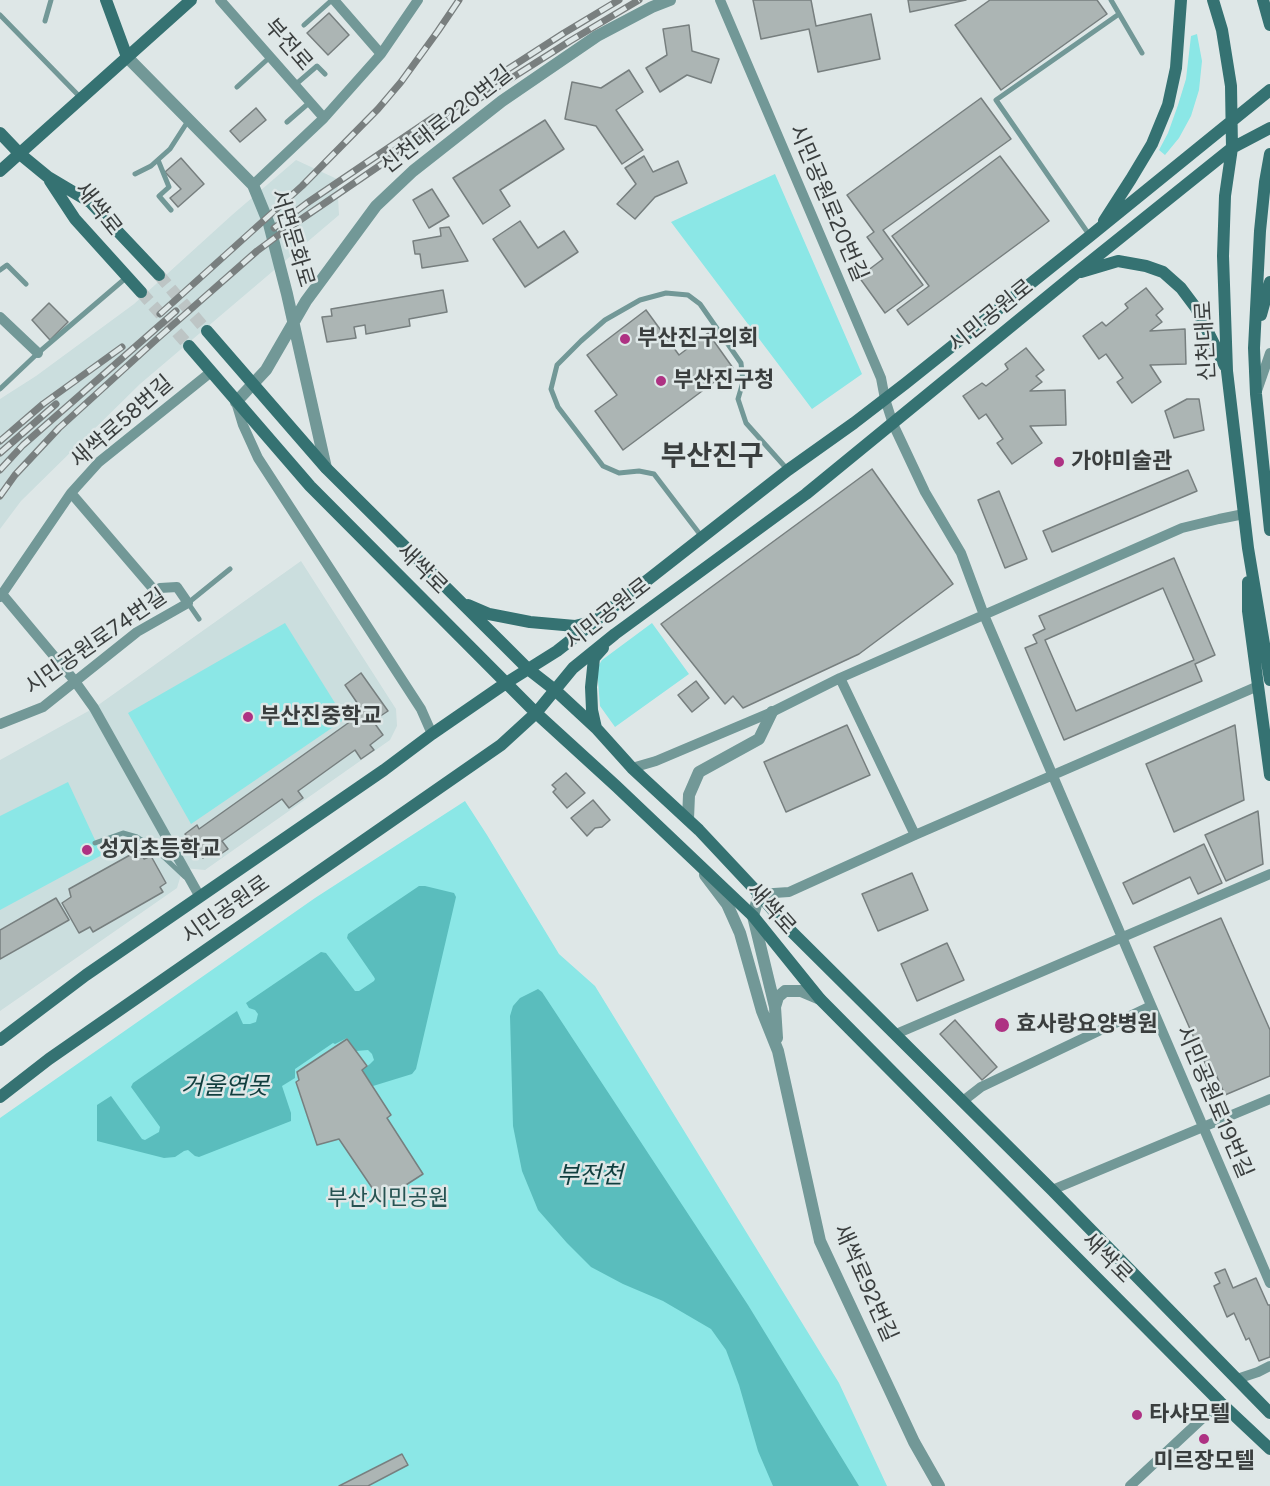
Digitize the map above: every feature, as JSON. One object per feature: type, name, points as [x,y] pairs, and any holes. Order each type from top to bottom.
[{"type":"main road","name":"서면문화로","points":[[106,0],[127,57]]},
{"type":"main road","points":[[0,171],[191,0]]},
{"type":"main road","points":[[1094,233],[1131,180],[1152,144],[1168,105],[1176,68],[1181,0]]},
{"type":"main road","name":"신천대로","points":[[1213,0],[1222,30],[1231,86],[1232,148],[1225,196],[1223,256],[1227,371],[1248,548],[1270,680]]},
{"type":"main road","points":[[1263,0],[1270,25]]},
{"type":"main road","name":"시민공원로","points":[[0,1040],[86,975],[506,683],[557,651],[788,470],[885,399],[1232,123],[1270,90]]},
{"type":"main road","name":"시민공원로","points":[[0,1097],[49,1059],[501,745],[536,713],[573,668],[615,634],[807,494],[1232,148],[1270,128]]},
{"type":"main road","name":"새싹로","points":[[0,133],[20,154],[48,177],[90,202],[159,275]]},
{"type":"main road","points":[[1270,154],[1264,182],[1254,348],[1256,394],[1270,530]]},
{"type":"main road","name":"새싹로","points":[[48,177],[75,219],[141,292]]},
{"type":"main road","points":[[1075,274],[1118,261],[1163,272],[1181,288],[1196,308],[1227,371]]},
{"type":"main road","points":[[1254,348],[1270,282]]},
{"type":"main road","name":"새싹로","points":[[207,331],[326,468],[528,669],[555,690],[596,728],[632,768],[688,819],[790,930],[1052,1190],[1270,1413]]},
{"type":"main road","name":"새싹로","points":[[189,346],[310,486],[536,713],[753,916],[819,999],[1220,1402],[1270,1449]]},
{"type":"main road","points":[[1248,548],[1248,611],[1270,775]]},
{"type":"main road","points":[[461,603],[489,614],[530,622],[574,626],[598,620]]},
{"type":"main road","points":[[596,728],[591,698],[594,658],[615,634]]},
{"type":"street","name":"부전로","points":[[220,0],[324,118]]},
{"type":"street","points":[[333,0],[381,54]]},
{"type":"street","name":"신천대로220번길","points":[[294,322],[376,206],[413,171],[502,101],[597,36],[670,0]]},
{"type":"street","name":"시민공원로20번길","points":[[720,0],[881,378],[893,424]]},
{"type":"street","points":[[253,185],[324,118],[381,54],[413,3]]},
{"type":"street","name":"서면문화로","points":[[127,57],[253,185],[269,224],[294,322],[326,468]]},
{"type":"street","points":[[0,317],[38,353]]},
{"type":"street","name":"서면문화로","points":[[236,402],[266,370],[294,322]]},
{"type":"street","points":[[1256,394],[1270,353]]},
{"type":"street","name":"새싹로58번길","points":[[200,897],[94,708],[74,680],[1,596],[71,493],[99,462],[211,372]]},
{"type":"street","name":"새싹로","points":[[236,402],[243,425],[258,458],[421,710],[432,734]]},
{"type":"street","name":"시민공원로19번길","points":[[893,424],[926,492],[961,553],[984,615],[1270,1283]]},
{"type":"street","name":"시민공원로74번길","points":[[0,724],[43,707],[137,632],[188,603],[177,587],[160,588],[155,591],[71,493]]},
{"type":"street","points":[[632,768],[656,761],[772,712],[840,678],[1182,528],[1244,514]]},
{"type":"street","points":[[840,678],[915,835],[1258,686]]},
{"type":"street","points":[[688,819],[688,795],[699,772],[759,739],[772,712]]},
{"type":"street","name":"새싹로","points":[[759,894],[789,892],[915,835]]},
{"type":"street","name":"새싹로92번길","points":[[683,849],[727,904],[740,933],[762,1011],[778,1051]]},
{"type":"street","points":[[896,1034],[1270,874]]},
{"type":"street","name":"새싹로92번길","points":[[759,894],[753,916],[775,1007],[778,1051],[820,1241],[914,1442],[939,1486]]},
{"type":"street","points":[[775,1007],[778,997],[785,991],[801,991],[819,999]]},
{"type":"street","points":[[963,1101],[981,1087],[1151,1006]]},
{"type":"street","points":[[1052,1190],[1270,1099]]},
{"type":"street","points":[[1236,1379],[1270,1366]]},
{"type":"street","points":[[1130,1486],[1220,1402]]},
{"type":"lane","points":[[45,21],[51,0]]},
{"type":"lane","points":[[304,25],[333,0]]},
{"type":"lane","points":[[1111,0],[1142,53]]},
{"type":"lane","points":[[1094,233],[996,100],[1119,14]]},
{"type":"lane","points":[[0,15],[82,98]]},
{"type":"lane","points":[[237,87],[270,57]]},
{"type":"lane","points":[[295,85],[317,66],[325,74]]},
{"type":"lane","points":[[287,122],[310,102]]},
{"type":"lane","points":[[135,174],[151,166],[170,149],[189,120]]},
{"type":"lane","points":[[158,160],[169,187],[159,196],[171,210]]},
{"type":"lane","points":[[0,270],[7,265],[26,284]]},
{"type":"lane","points":[[0,389],[38,353],[127,277]]},
{"type":"lane","points":[[702,537],[654,474],[639,471],[619,473],[603,466],[558,407],[551,389],[557,365],[605,321],[640,300],[666,292],[687,295],[700,304],[741,363],[743,382],[738,399],[746,423],[788,470]]},
{"type":"lane","points":[[199,619],[188,603],[230,569]]},
{"type":"lane","points":[[95,843],[123,833],[137,837],[153,848],[193,885]]},
{"type":"shaded area","points":[[296,160],[337,179],[339,215],[140,384],[21,501],[0,529],[0,399],[36,376],[134,304]]},
{"type":"shaded area","points":[[301,561],[396,709],[397,726],[390,740],[205,870],[183,868],[177,888],[0,1011],[0,760],[94,708]]},
{"type":"green space","points":[[1197,34],[1202,61],[1199,90],[1191,116],[1179,138],[1165,155],[1159,150],[1168,133],[1186,79],[1191,36]]},
{"type":"green space","points":[[775,174],[862,374],[812,409],[671,222]]},
{"type":"green space","points":[[285,623],[345,719],[191,824],[128,713]]},
{"type":"green space","points":[[652,623],[689,674],[615,727],[600,706],[597,668],[602,660]]},
{"type":"green space","points":[[68,782],[102,855],[0,910],[0,816]]},
{"type":"green space","name":"부산시민공원","points":[[465,801],[559,954],[595,986],[839,1383],[887,1486],[0,1486],[0,1118],[315,898]]},
{"type":"water","name":"거울연못","points":[[419,886],[454,893],[456,897],[416,1069],[412,1074],[373,1086],[362,1070],[374,1060],[372,1054],[368,1050],[356,1051],[347,1038],[333,1043],[295,1069],[295,1078],[282,1086],[291,1113],[291,1121],[199,1157],[188,1150],[175,1157],[164,1158],[97,1141],[97,1105],[111,1096],[142,1139],[145,1140],[159,1132],[160,1127],[131,1087],[133,1083],[237,1011],[243,1024],[256,1022],[258,1014],[246,1003],[321,952],[326,953],[355,991],[359,991],[374,981],[374,977],[347,938],[348,934]]},
{"type":"water","name":"부전천","points":[[538,989],[748,1305],[859,1486],[773,1486],[758,1451],[739,1385],[726,1350],[711,1329],[663,1301],[591,1267],[538,1210],[522,1171],[513,1126],[510,1016],[513,1006],[520,998]]},
{"type":"building","points":[[753,0],[811,0],[816,26],[871,14],[880,59],[818,72],[809,29],[761,39]]},
{"type":"building","points":[[908,0],[966,0],[910,12]]},
{"type":"building","points":[[990,0],[1097,0],[1107,14],[1001,90],[955,25]]},
{"type":"building","points":[[329,13],[349,35],[328,55],[307,33]]},
{"type":"building","points":[[689,25],[692,51],[719,59],[711,83],[687,75],[660,92],[646,68],[667,55],[663,29]]},
{"type":"building","points":[[629,70],[643,92],[616,110],[643,150],[622,164],[596,126],[565,119],[572,82],[601,88]]},
{"type":"building","points":[[981,98],[1011,139],[883,230],[923,285],[885,313],[859,277],[883,259],[867,237],[874,232],[847,195]]},
{"type":"building","points":[[256,108],[266,120],[240,142],[230,131]]},
{"type":"building","points":[[545,120],[564,149],[500,190],[510,206],[483,224],[453,178]]},
{"type":"building","points":[[644,156],[653,172],[678,161],[687,183],[655,197],[635,219],[617,204],[636,184],[625,168]]},
{"type":"building","points":[[1000,156],[1049,221],[908,325],[897,310],[929,286],[892,236]]},
{"type":"building","points":[[181,158],[204,184],[178,207],[170,198],[181,189],[165,172]]},
{"type":"building","points":[[432,189],[449,216],[429,228],[413,200]]},
{"type":"building","points":[[520,221],[538,248],[564,231],[578,252],[525,287],[493,239]]},
{"type":"building","points":[[449,227],[468,261],[422,268],[420,254],[415,254],[413,241],[441,236],[440,228]]},
{"type":"building","points":[[1146,288],[1163,309],[1156,315],[1162,322],[1150,331],[1185,329],[1186,364],[1150,365],[1161,382],[1132,403],[1117,382],[1123,378],[1106,354],[1099,359],[1083,336],[1102,322],[1106,326],[1128,308],[1125,304]]},
{"type":"building","points":[[443,290],[447,312],[409,319],[410,326],[366,334],[365,325],[354,327],[356,338],[327,342],[322,317],[332,316],[331,309]]},
{"type":"building","points":[[49,303],[68,322],[50,340],[32,320]]},
{"type":"building","name":"부산진구청","points":[[646,310],[679,355],[708,333],[733,368],[623,450],[595,411],[617,395],[587,355]]},
{"type":"building","points":[[1026,348],[1044,370],[1036,376],[1042,382],[1030,391],[1065,390],[1066,425],[1030,426],[1042,443],[1012,464],[997,443],[1003,439],[986,414],[979,419],[963,396],[982,383],[986,386],[1008,369],[1005,364]]},
{"type":"building","points":[[1187,399],[1199,399],[1204,430],[1174,438],[1165,411]]},
{"type":"building","points":[[872,469],[953,584],[859,654],[743,708],[733,696],[725,704],[661,624]]},
{"type":"building","points":[[1188,470],[1197,491],[1052,552],[1043,531]]},
{"type":"building","points":[[999,491],[1027,559],[1005,568],[978,500]]},
{"type":"building","points":[[1174,558],[1215,655],[1195,664],[1202,681],[1064,740],[1025,648],[1037,643],[1033,635],[1045,629],[1039,616]],"holes":[[[1163,588],[1194,660],[1076,711],[1045,640]]]},
{"type":"building","points":[[361,673],[388,711],[373,721],[383,735],[370,745],[374,750],[361,759],[355,750],[298,791],[303,798],[289,808],[282,799],[222,841],[228,849],[218,856],[214,850],[203,858],[185,834],[197,825],[199,829],[351,721],[349,719],[362,710],[345,685]]},
{"type":"building","points":[[696,681],[709,698],[692,712],[678,695]]},
{"type":"building","points":[[847,725],[870,775],[786,812],[764,762]]},
{"type":"building","points":[[1235,725],[1244,800],[1174,832],[1146,764]]},
{"type":"building","points":[[566,773],[585,793],[567,808],[553,792],[556,789],[552,785]]},
{"type":"building","points":[[593,800],[610,820],[602,827],[595,828],[587,836],[571,818]]},
{"type":"building","points":[[1258,811],[1263,864],[1226,881],[1205,835]]},
{"type":"building","points":[[1204,844],[1222,883],[1198,894],[1190,877],[1133,904],[1123,883]]},
{"type":"building","points":[[139,850],[144,859],[151,856],[166,883],[160,887],[163,892],[93,932],[90,927],[79,933],[62,903],[71,897],[69,889]]},
{"type":"building","points":[[912,873],[928,910],[878,931],[862,894]]},
{"type":"building","points":[[56,898],[69,920],[0,959],[0,930]]},
{"type":"building","points":[[1221,918],[1270,1030],[1270,1076],[1225,1095],[1214,1070],[1209,1072],[1154,947]]},
{"type":"building","points":[[947,943],[964,980],[917,1001],[901,964]]},
{"type":"building","points":[[955,1020],[997,1067],[982,1080],[940,1034]]},
{"type":"building","points":[[347,1039],[367,1066],[362,1070],[391,1115],[387,1118],[423,1174],[381,1201],[339,1139],[317,1145],[296,1082],[299,1080],[297,1072]]},
{"type":"building","points":[[1225,1269],[1233,1288],[1256,1278],[1270,1305],[1270,1357],[1259,1361],[1249,1338],[1246,1340],[1234,1313],[1227,1317],[1214,1286],[1220,1283],[1215,1273]]},
{"type":"building","points":[[402,1454],[408,1465],[368,1486],[339,1486]]},
{"type":"tunnel","points":[[159,275],[207,331]]},
{"type":"tunnel","points":[[141,292],[189,346]]},
{"type":"railway","points":[[160,314],[302,186],[378,109],[401,82],[459,0]]},
{"type":"railway","points":[[505,71],[619,0]]},
{"type":"railway","points":[[0,496],[15,475],[59,428],[257,251],[458,112],[639,0]]},
{"type":"railway","points":[[274,228],[434,117]]},
{"type":"railway","points":[[0,470],[23,445],[176,311]]},
{"type":"railway","points":[[0,441],[43,404],[122,347]]},
{"type":"railway","points":[[0,453],[56,404]]},
{"type":"place","name":"부산진구의회","points":[[625,339]]},
{"type":"place","name":"부산진구청","points":[[661,381]]},
{"type":"place","name":"가야미술관","points":[[1059,462]]},
{"type":"place","name":"부산진중학교","points":[[248,717]]},
{"type":"place","name":"성지초등학교","points":[[87,850]]},
{"type":"place","name":"효사랑요양병원","points":[[1002,1025]]},
{"type":"place","name":"타샤모텔","points":[[1137,1415]]},
{"type":"place","name":"미르장모텔","points":[[1204,1439]]},
{"type":"district","name":"부산진구","points":[[712,457]]}]
